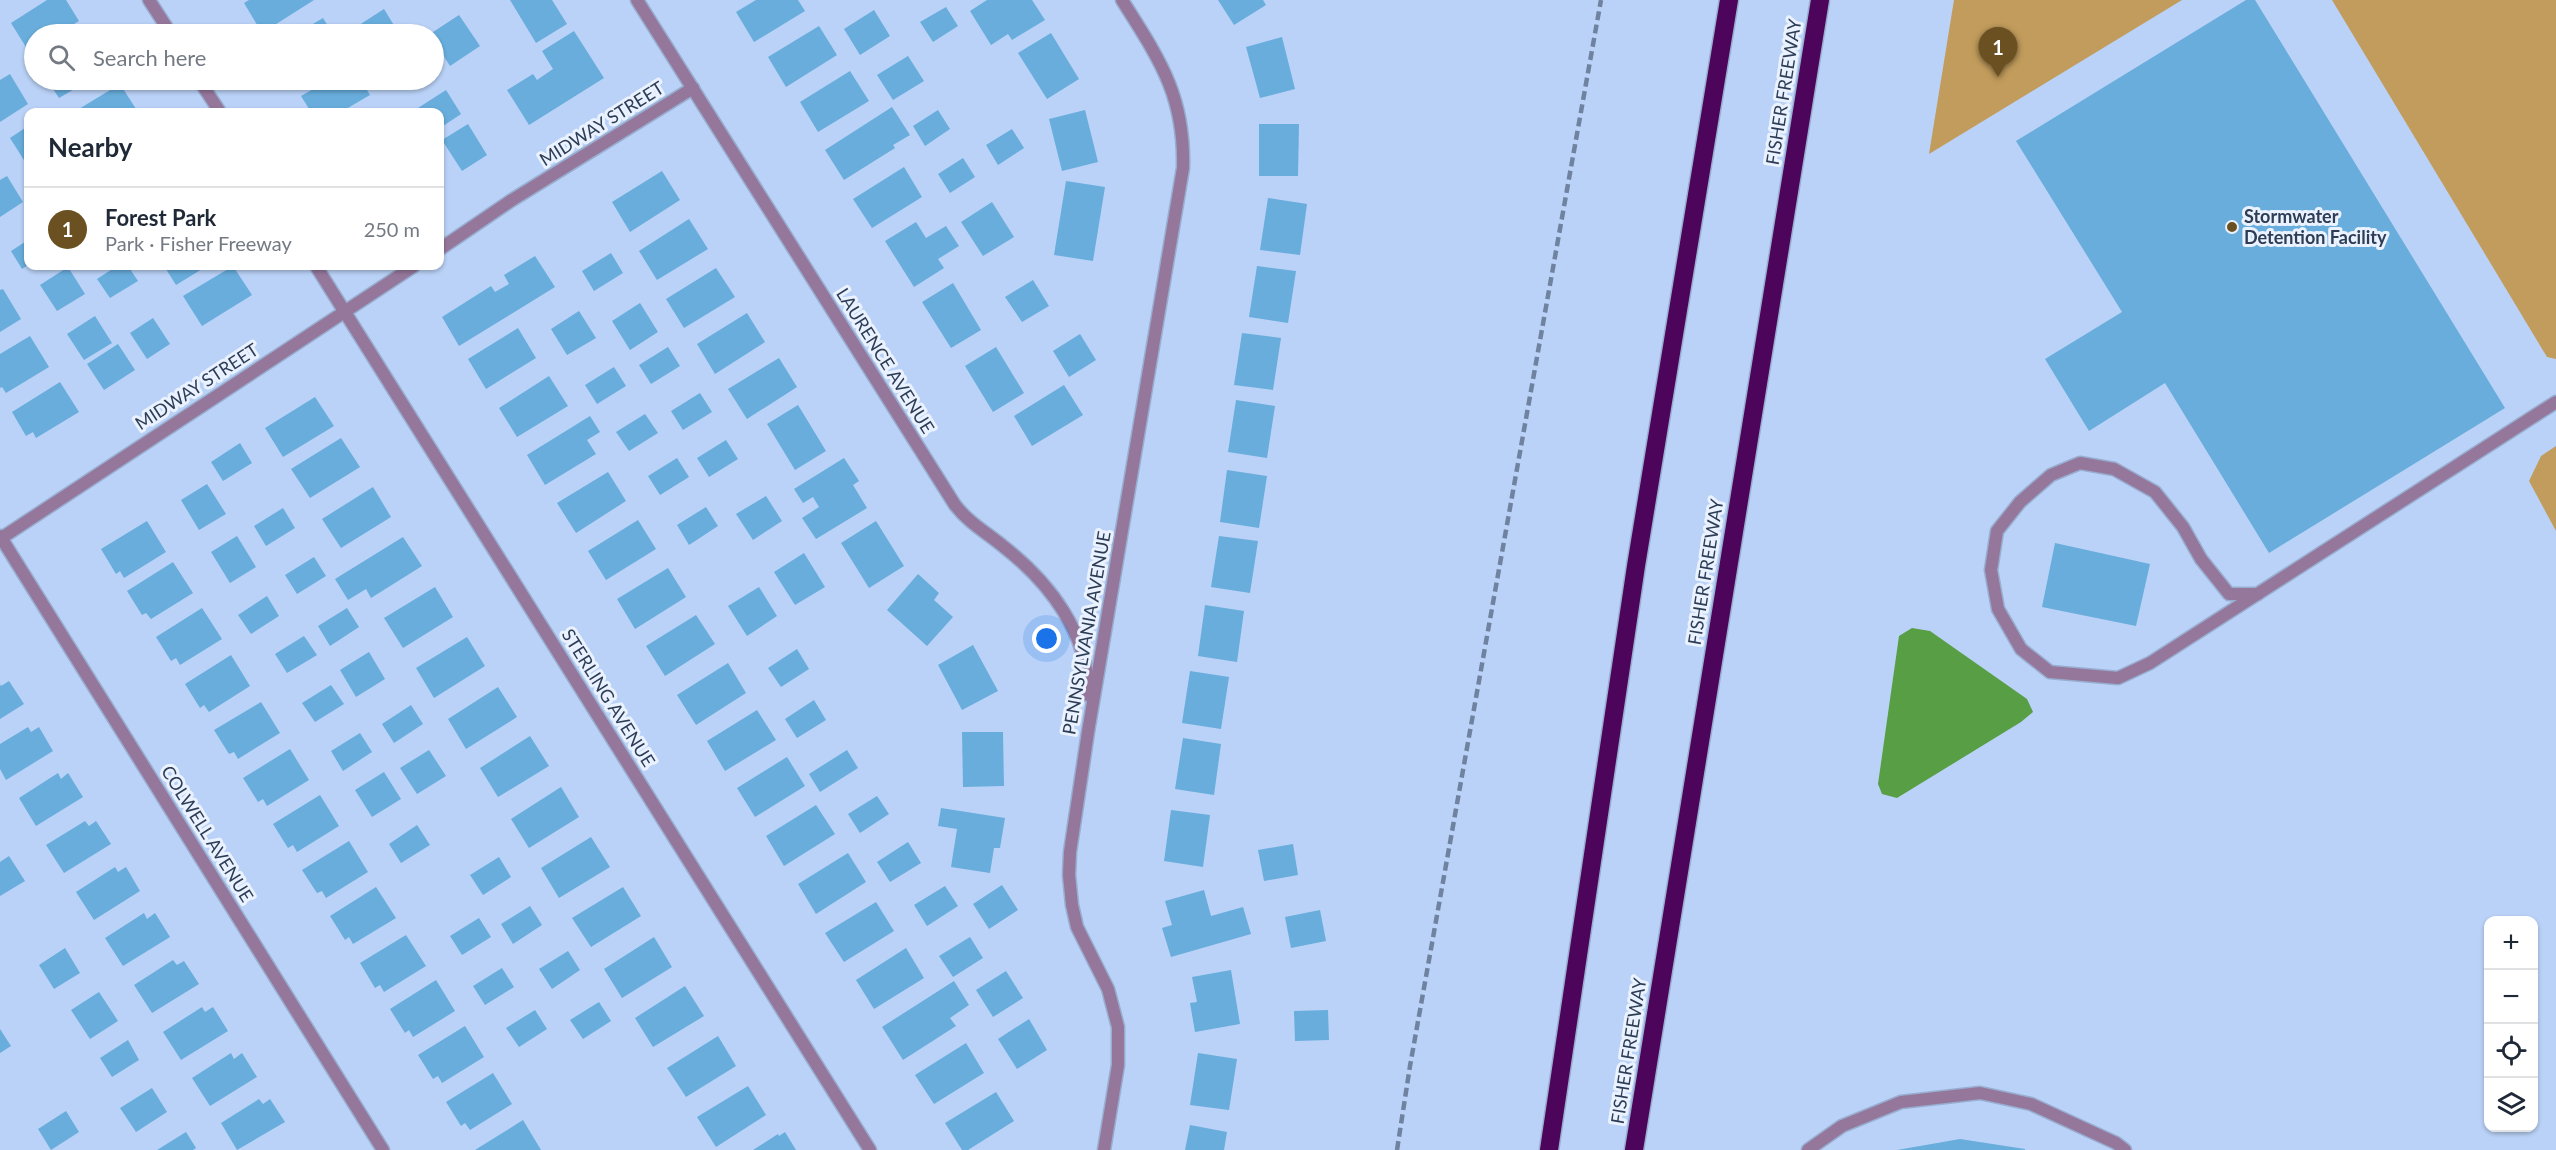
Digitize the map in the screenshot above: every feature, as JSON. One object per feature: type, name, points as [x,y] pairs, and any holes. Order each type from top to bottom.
[{"type":"highway","points":[[1549,1150],[1636,566],[1729,0]]},
{"type":"highway","name":"FISHER FREEWAY","points":[[1634,1150],[1820,0]]},
{"type":"street","points":[[149,0],[165,24]]},
{"type":"street","name":"LAURENCE AVENUE","points":[[637,0],[955,505],[968,522],[1013,554],[1046,585],[1060,605],[1081,649],[1088,680],[1088,732]]},
{"type":"street","name":"PENNSYLVANIA AVENUE","points":[[1104,1150],[1118,1065],[1118,1027],[1107,989],[1077,927],[1069,875],[1088,732],[1183,168],[1184,144],[1180,115],[1168,76],[1122,0]]},
{"type":"street","name":"MIDWAY STREET","points":[[444,246],[693,88]]},
{"type":"street","points":[[206,90],[217,108]]},
{"type":"street","name":"STERLING AVENUE","points":[[319,270],[870,1150]]},
{"type":"street","name":"MIDWAY STREET","points":[[0,538],[408,270]]},
{"type":"street","points":[[2258,594],[2229,594],[2201,559],[2183,527],[2155,492],[2114,469],[2080,463],[2051,475],[2020,502],[1997,531],[1991,570],[1998,609],[2021,649],[2050,672],[2118,678],[2150,663],[2258,594],[2556,402]]},
{"type":"street","name":"COLWELL AVENUE","points":[[0,538],[382,1150]]},
{"type":"street","points":[[1808,1150],[1842,1126],[1901,1102],[1980,1093],[2031,1104],[2116,1143],[2125,1150]]},
{"type":"shaded area","points":[[1954,0],[2182,0],[1929,154]]},
{"type":"shaded area","points":[[2332,0],[2556,0],[2556,359],[2547,357]]},
{"type":"shaded area","points":[[2556,446],[2556,531],[2529,481],[2541,456]]},
{"type":"shaded area","points":[[1912,628],[1930,631],[2027,699],[2033,712],[2021,722],[1897,798],[1882,794],[1878,784],[1899,636]]},
{"type":"building","points":[[47,0],[66,0],[79,21],[74,24],[24,24],[24,44],[11,23]]},
{"type":"building","points":[[249,0],[314,0],[276,24],[257,24],[244,3]]},
{"type":"building","points":[[510,0],[552,0],[567,24],[536,43]]},
{"type":"building","points":[[756,0],[798,0],[805,11],[754,42],[736,12]]},
{"type":"building","points":[[987,0],[1032,0],[1045,20],[1012,40],[1008,34],[991,45],[970,11]]},
{"type":"building","points":[[1218,0],[1263,0],[1266,5],[1234,25]]},
{"type":"building","name":"Stormwater Detention Facility","points":[[2246,0],[2255,0],[2505,408],[2269,553],[2165,383],[2089,431],[2045,359],[2122,312],[2016,141]]},
{"type":"building","points":[[946,7],[958,26],[933,42],[920,22]]},
{"type":"building","points":[[384,9],[393,24],[361,24]]},
{"type":"building","points":[[874,10],[890,36],[860,55],[844,29]]},
{"type":"building","points":[[459,15],[480,46],[450,66],[444,57],[444,25]]},
{"type":"building","points":[[323,18],[327,24],[313,24]]},
{"type":"building","points":[[819,26],[837,55],[786,87],[768,57]]},
{"type":"building","points":[[574,31],[604,78],[529,125],[507,90],[533,74],[537,80],[553,69],[542,51]]},
{"type":"building","points":[[1051,33],[1079,79],[1047,99],[1018,53]]},
{"type":"building","points":[[1282,37],[1295,89],[1260,98],[1246,47]]},
{"type":"building","points":[[908,56],[924,81],[893,100],[877,75]]},
{"type":"building","points":[[850,71],[869,101],[818,132],[800,102]]},
{"type":"building","points":[[10,74],[28,104],[0,122],[0,80]]},
{"type":"building","points":[[54,90],[73,90],[59,98]]},
{"type":"building","points":[[110,90],[124,90],[135,108],[81,108]]},
{"type":"building","points":[[312,90],[367,90],[370,95],[348,108],[308,108],[301,96]]},
{"type":"building","points":[[446,90],[461,114],[444,125],[444,108],[418,108]]},
{"type":"building","points":[[892,107],[910,135],[893,145],[895,148],[844,180],[825,150]]},
{"type":"building","points":[[938,110],[950,129],[925,146],[913,126]]},
{"type":"building","points":[[1085,110],[1098,162],[1062,171],[1049,119]]},
{"type":"building","points":[[468,124],[487,155],[462,171],[444,143],[444,139]]},
{"type":"building","points":[[1259,124],[1299,124],[1298,176],[1259,176]]},
{"type":"building","points":[[24,129],[24,160],[10,138]]},
{"type":"building","points":[[1012,129],[1024,148],[998,165],[986,145]]},
{"type":"building","points":[[963,158],[975,177],[950,193],[938,174]]},
{"type":"building","points":[[904,167],[922,197],[872,228],[853,199]]},
{"type":"building","points":[[662,171],[680,200],[630,232],[612,202]]},
{"type":"building","points":[[7,176],[23,202],[0,217],[0,180]]},
{"type":"building","points":[[1066,181],[1105,187],[1093,261],[1054,255]]},
{"type":"building","points":[[1268,198],[1307,204],[1300,255],[1260,250]]},
{"type":"building","points":[[992,202],[1014,237],[983,256],[961,222]]},
{"type":"building","points":[[689,219],[708,249],[657,280],[639,251]]},
{"type":"building","points":[[916,222],[926,238],[946,226],[959,246],[938,259],[944,268],[914,287],[885,241]]},
{"type":"building","points":[[24,243],[24,268],[22,269],[11,251]]},
{"type":"building","points":[[611,253],[623,273],[594,291],[582,271]]},
{"type":"building","points":[[535,256],[555,287],[459,346],[442,317],[491,286],[495,292],[509,284],[504,275]]},
{"type":"building","points":[[1257,266],[1296,271],[1288,323],[1249,317]]},
{"type":"building","points":[[716,268],[735,297],[684,328],[666,299]]},
{"type":"building","points":[[63,270],[70,270],[85,294],[57,311],[40,285]]},
{"type":"building","points":[[111,270],[131,270],[138,281],[110,298],[97,279]]},
{"type":"building","points":[[167,270],[200,270],[176,285]]},
{"type":"building","points":[[226,270],[236,270],[252,295],[202,326],[183,296]]},
{"type":"building","points":[[1033,280],[1049,306],[1022,322],[1005,297]]},
{"type":"building","points":[[953,283],[981,330],[951,348],[922,302]]},
{"type":"building","points":[[3,289],[21,319],[0,332],[0,290]]},
{"type":"building","points":[[640,303],[658,332],[630,350],[612,321]]},
{"type":"building","points":[[579,311],[596,338],[567,355],[551,329]]},
{"type":"building","points":[[747,313],[765,342],[715,374],[697,344]]},
{"type":"building","points":[[95,316],[112,343],[84,360],[67,334]]},
{"type":"building","points":[[153,318],[170,344],[147,359],[130,333]]},
{"type":"building","points":[[518,328],[536,358],[486,389],[468,359]]},
{"type":"building","points":[[1242,333],[1281,338],[1273,390],[1234,385]]},
{"type":"building","points":[[1080,334],[1096,360],[1069,377],[1053,351]]},
{"type":"building","points":[[30,336],[49,367],[6,393],[2,387],[0,388],[0,354]]},
{"type":"building","points":[[118,344],[135,370],[104,390],[87,364]]},
{"type":"building","points":[[668,347],[680,366],[651,384],[639,365]]},
{"type":"building","points":[[996,347],[1024,393],[993,412],[965,366]]},
{"type":"building","points":[[779,358],[797,387],[747,419],[728,389]]},
{"type":"building","points":[[614,367],[626,386],[597,404],[585,385]]},
{"type":"building","points":[[549,376],[568,406],[517,437],[499,408]]},
{"type":"building","points":[[60,382],[79,412],[36,438],[33,432],[26,436],[12,412]]},
{"type":"building","points":[[1064,385],[1083,415],[1032,446],[1014,416]]},
{"type":"building","points":[[700,393],[712,412],[683,430],[671,411]]},
{"type":"building","points":[[315,397],[334,426],[283,457],[265,428]]},
{"type":"building","points":[[1236,400],[1275,406],[1267,458],[1228,452]]},
{"type":"building","points":[[798,405],[826,451],[795,470],[767,424]]},
{"type":"building","points":[[645,414],[658,433],[629,451],[616,432]]},
{"type":"building","points":[[590,416],[600,432],[587,440],[596,454],[545,485],[527,455]]},
{"type":"building","points":[[341,438],[360,467],[310,498],[291,469]]},
{"type":"building","points":[[726,440],[738,459],[709,477],[697,458]]},
{"type":"building","points":[[240,443],[252,463],[223,481],[211,462]]},
{"type":"building","points":[[677,458],[689,477],[660,495],[648,476]]},
{"type":"building","points":[[844,458],[859,481],[853,485],[867,508],[816,539],[802,518],[819,507],[813,497],[803,503],[794,489]]},
{"type":"building","points":[[1227,470],[1267,476],[1259,528],[1220,522]]},
{"type":"building","points":[[608,472],[626,501],[576,533],[557,503]]},
{"type":"building","points":[[207,484],[226,514],[199,530],[181,500]]},
{"type":"building","points":[[373,487],[391,517],[341,548],[322,519]]},
{"type":"building","points":[[766,496],[782,521],[753,540],[736,514]]},
{"type":"building","points":[[706,507],[718,526],[689,545],[677,525]]},
{"type":"building","points":[[283,508],[295,528],[266,546],[254,526]]},
{"type":"building","points":[[638,520],[656,549],[606,580],[588,551]]},
{"type":"building","points":[[147,521],[166,552],[124,578],[120,571],[116,574],[101,549]]},
{"type":"building","points":[[876,521],[904,566],[869,588],[841,543]]},
{"type":"building","points":[[237,536],[256,567],[230,583],[211,552]]},
{"type":"building","points":[[1219,536],[1258,541],[1250,593],[1211,587]]},
{"type":"building","points":[[403,537],[422,566],[371,598],[366,589],[348,600],[335,579]]},
{"type":"building","points":[[2055,543],[2150,564],[2136,626],[2042,607]]},
{"type":"building","points":[[804,553],[825,587],[795,605],[774,572]]},
{"type":"building","points":[[314,557],[326,576],[297,594],[285,575]]},
{"type":"building","points":[[173,562],[193,593],[151,619],[146,613],[142,615],[127,591]]},
{"type":"building","points":[[668,568],[686,597],[635,629],[617,599]]},
{"type":"building","points":[[918,574],[939,593],[934,600],[953,617],[927,646],[887,610]]},
{"type":"building","points":[[435,587],[453,617],[403,648],[384,618]]},
{"type":"building","points":[[759,587],[777,616],[747,636],[728,606]]},
{"type":"building","points":[[267,596],[279,616],[251,634],[238,615]]},
{"type":"building","points":[[1205,605],[1244,611],[1237,662],[1198,656]]},
{"type":"building","points":[[202,608],[222,639],[180,665],[176,658],[171,661],[156,637]]},
{"type":"building","points":[[347,608],[359,627],[330,646],[318,626]]},
{"type":"building","points":[[696,615],[715,644],[665,676],[646,646]]},
{"type":"building","points":[[304,636],[317,655],[287,673],[275,654]]},
{"type":"building","points":[[467,637],[485,666],[434,698],[416,668]]},
{"type":"building","points":[[973,645],[998,691],[962,710],[938,665]]},
{"type":"building","points":[[797,649],[809,669],[781,687],[768,668]]},
{"type":"building","points":[[369,652],[385,679],[356,697],[340,670]]},
{"type":"building","points":[[231,655],[250,686],[209,712],[204,705],[200,708],[185,684]]},
{"type":"building","points":[[728,663],[746,693],[696,725],[677,695]]},
{"type":"building","points":[[1190,671],[1229,677],[1221,729],[1182,723]]},
{"type":"building","points":[[9,681],[24,704],[0,719],[0,684],[1,686]]},
{"type":"building","points":[[331,685],[344,704],[315,722],[302,703]]},
{"type":"building","points":[[498,687],[517,717],[466,749],[448,719]]},
{"type":"building","points":[[814,700],[826,720],[797,738],[785,719]]},
{"type":"building","points":[[261,702],[280,733],[238,759],[234,752],[229,754],[214,730]]},
{"type":"building","points":[[411,705],[423,724],[394,743],[382,724]]},
{"type":"building","points":[[757,710],[776,740],[725,771],[707,741]]},
{"type":"building","points":[[28,727],[31,732],[39,727],[53,751],[6,780],[0,769],[0,744]]},
{"type":"building","points":[[962,732],[1003,732],[1004,786],[963,787]]},
{"type":"building","points":[[360,733],[372,752],[343,771],[331,751]]},
{"type":"building","points":[[530,736],[549,766],[498,797],[480,768]]},
{"type":"building","points":[[1183,738],[1221,744],[1214,795],[1175,789]]},
{"type":"building","points":[[290,749],[309,780],[267,806],[263,799],[258,802],[243,778]]},
{"type":"building","points":[[429,750],[446,776],[417,794],[400,768]]},
{"type":"building","points":[[847,750],[858,768],[820,792],[809,774]]},
{"type":"building","points":[[787,757],[805,786],[755,817],[737,788]]},
{"type":"building","points":[[384,772],[401,799],[372,817],[355,790]]},
{"type":"building","points":[[58,773],[61,779],[68,773],[83,797],[36,826],[19,798]]},
{"type":"building","points":[[561,787],[579,817],[529,848],[511,819]]},
{"type":"building","points":[[320,795],[339,826],[297,852],[293,845],[288,848],[273,824]]},
{"type":"building","points":[[877,796],[889,814],[860,833],[848,814]]},
{"type":"building","points":[[816,805],[835,834],[784,866],[766,836]]},
{"type":"building","points":[[941,808],[1005,818],[1000,848],[994,848],[990,873],[951,867],[957,829],[938,826]]},
{"type":"building","points":[[1171,810],[1210,815],[1203,867],[1164,861]]},
{"type":"building","points":[[85,821],[89,826],[96,821],[111,844],[64,873],[46,845]]},
{"type":"building","points":[[417,825],[430,845],[401,863],[389,844]]},
{"type":"building","points":[[591,837],[610,867],[559,898],[541,868]]},
{"type":"building","points":[[349,841],[368,872],[326,898],[322,891],[317,893],[302,870]]},
{"type":"building","points":[[908,842],[921,863],[890,882],[877,862]]},
{"type":"building","points":[[1293,844],[1298,875],[1264,881],[1258,850]]},
{"type":"building","points":[[848,853],[866,882],[816,914],[798,884]]},
{"type":"building","points":[[9,856],[25,881],[0,896],[0,862]]},
{"type":"building","points":[[499,857],[511,877],[483,895],[470,875]]},
{"type":"building","points":[[115,867],[118,872],[126,867],[140,891],[94,920],[76,892]]},
{"type":"building","points":[[1002,885],[1018,910],[989,929],[973,904]]},
{"type":"building","points":[[945,886],[958,906],[927,926],[914,905]]},
{"type":"building","points":[[376,887],[396,918],[353,944],[349,937],[345,940],[330,916]]},
{"type":"building","points":[[623,887],[641,916],[591,947],[572,918]]},
{"type":"building","points":[[1204,890],[1211,916],[1243,907],[1251,934],[1171,957],[1162,928],[1172,925],[1165,901]]},
{"type":"building","points":[[876,902],[894,931],[844,962],[825,933]]},
{"type":"building","points":[[530,906],[542,925],[513,944],[501,924]]},
{"type":"building","points":[[1320,910],[1326,941],[1291,948],[1285,917]]},
{"type":"building","points":[[144,913],[147,919],[155,913],[170,937],[123,966],[105,938]]},
{"type":"building","points":[[479,918],[491,937],[462,955],[450,936]]},
{"type":"building","points":[[406,935],[426,966],[384,992],[380,985],[375,988],[360,963]]},
{"type":"building","points":[[654,937],[672,967],[622,998],[604,969]]},
{"type":"building","points":[[970,937],[983,958],[953,977],[939,956]]},
{"type":"building","points":[[65,948],[80,973],[54,989],[39,965]]},
{"type":"building","points":[[906,948],[924,978],[874,1009],[856,980]]},
{"type":"building","points":[[568,951],[580,970],[552,989],[539,969]]},
{"type":"building","points":[[173,960],[177,965],[184,961],[199,984],[152,1013],[134,985]]},
{"type":"building","points":[[502,968],[514,987],[485,1005],[473,986]]},
{"type":"building","points":[[1231,970],[1240,1024],[1195,1032],[1190,1003],[1197,1002],[1192,977]]},
{"type":"building","points":[[1006,971],[1023,998],[993,1017],[976,990]]},
{"type":"building","points":[[436,980],[455,1011],[413,1037],[409,1030],[405,1033],[390,1009]]},
{"type":"building","points":[[954,981],[969,1005],[950,1018],[956,1026],[903,1060],[882,1027]]},
{"type":"building","points":[[685,986],[704,1016],[653,1047],[635,1018]]},
{"type":"building","points":[[99,992],[118,1021],[90,1039],[71,1010]]},
{"type":"building","points":[[599,1002],[611,1021],[583,1039],[570,1020]]},
{"type":"building","points":[[202,1007],[205,1012],[213,1007],[228,1031],[181,1060],[163,1032]]},
{"type":"building","points":[[535,1010],[547,1029],[519,1047],[506,1028]]},
{"type":"building","points":[[1328,1010],[1329,1040],[1295,1041],[1294,1011]]},
{"type":"building","points":[[1029,1019],[1047,1050],[1017,1069],[998,1039]]},
{"type":"building","points":[[465,1026],[484,1057],[442,1083],[438,1076],[433,1079],[418,1055]]},
{"type":"building","points":[[0,1029],[11,1046],[0,1053]]},
{"type":"building","points":[[718,1036],[736,1066],[686,1097],[667,1068]]},
{"type":"building","points":[[128,1040],[139,1060],[112,1077],[100,1058]]},
{"type":"building","points":[[966,1043],[984,1073],[934,1104],[915,1075]]},
{"type":"building","points":[[231,1053],[234,1059],[242,1053],[257,1077],[210,1106],[192,1078]]},
{"type":"building","points":[[1198,1053],[1237,1059],[1229,1110],[1190,1105]]},
{"type":"building","points":[[493,1073],[512,1104],[470,1130],[465,1123],[461,1126],[446,1102]]},
{"type":"building","points":[[748,1086],[766,1115],[716,1147],[697,1117]]},
{"type":"building","points":[[152,1088],[167,1112],[136,1132],[120,1108]]},
{"type":"building","points":[[996,1092],[1014,1121],[968,1150],[962,1150],[945,1123]]},
{"type":"building","points":[[259,1099],[263,1104],[270,1099],[285,1122],[237,1150],[221,1123]]},
{"type":"building","points":[[66,1111],[79,1132],[51,1150],[38,1129]]},
{"type":"building","points":[[523,1120],[541,1150],[475,1150]]},
{"type":"building","points":[[1190,1125],[1227,1132],[1224,1150],[1185,1150]]},
{"type":"building","points":[[186,1132],[196,1148],[193,1150],[157,1150]]},
{"type":"building","points":[[785,1132],[796,1150],[753,1150],[778,1134],[779,1136]]},
{"type":"building","points":[[1960,1139],[2025,1149],[2025,1150],[1897,1150]]},
{"type":"railway","points":[[1397,1150],[1410,1066],[1601,0]]},
{"type":"place","name":"Forest Park","points":[[1998,77]]},
{"type":"place","name":"Stormwater Detention Facility","points":[[2232,227]]}]
